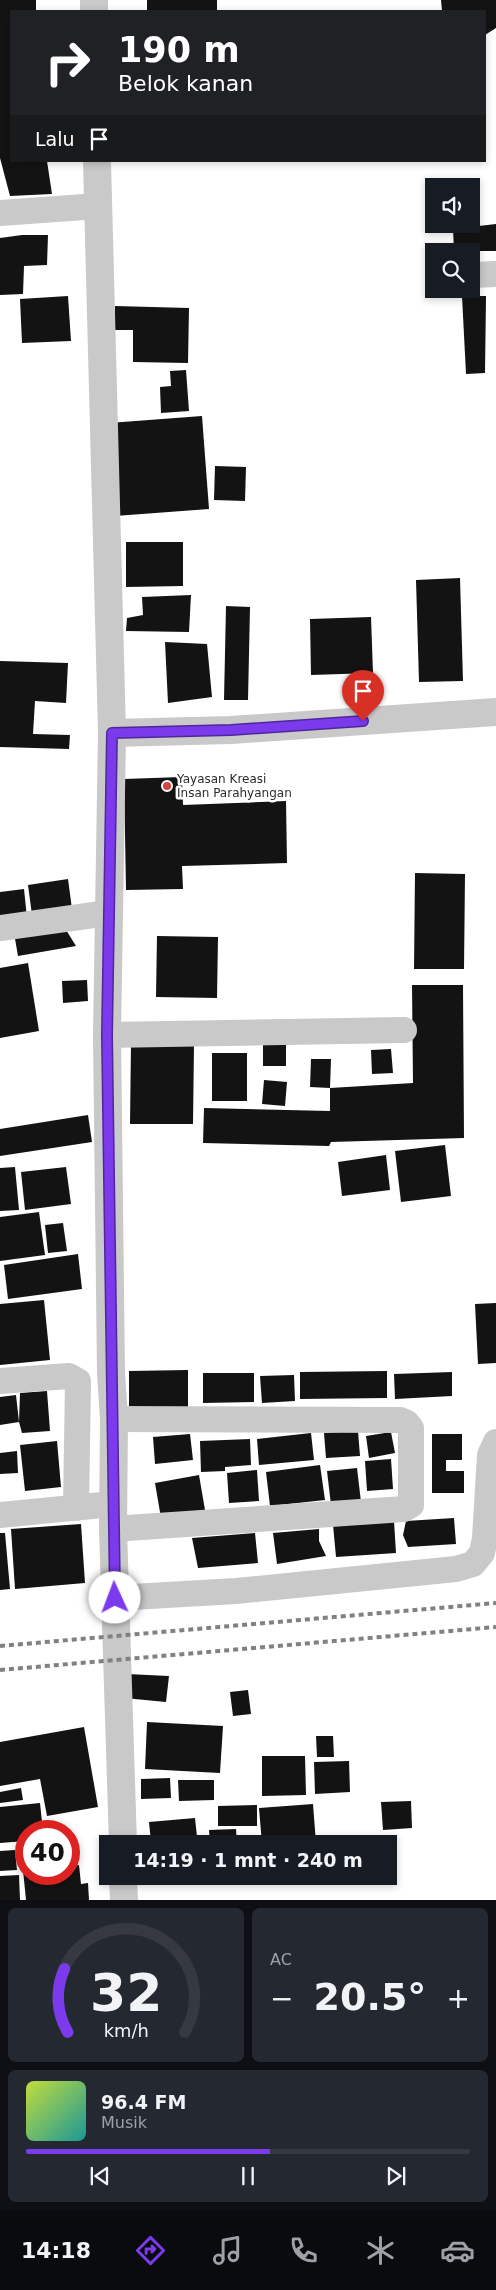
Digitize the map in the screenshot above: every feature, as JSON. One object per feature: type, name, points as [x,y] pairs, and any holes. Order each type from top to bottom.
[{"type":"street","points":[[98,162],[112,733],[107,1035],[111,1372],[114,1419],[113,1517],[122,1835]]},
{"type":"street","points":[[0,213],[98,206]]},
{"type":"street","points":[[480,275],[496,274]]},
{"type":"street","points":[[112,733],[231,730],[496,712]]},
{"type":"street","points":[[0,928],[108,913]]},
{"type":"street","points":[[107,1035],[404,1030]]},
{"type":"street","points":[[0,1381],[69,1376],[78,1381],[76,1508]]},
{"type":"street","points":[[0,1515],[76,1508],[113,1517],[404,1509],[412,1505],[411,1428],[407,1423],[400,1420],[114,1419]]},
{"type":"street","points":[[115,1598],[236,1591],[456,1569],[473,1564],[482,1553],[485,1538],[490,1455],[496,1442]]},
{"type":"street","points":[[123,1885],[124,1900]]},
{"type":"building","points":[[0,0],[36,0],[36,10],[10,10],[10,162],[47,162],[52,194],[10,196],[0,158]]},
{"type":"building","points":[[147,0],[217,0],[217,10],[147,10]]},
{"type":"building","points":[[441,0],[496,0],[496,28],[486,34],[486,10],[442,10]]},
{"type":"building","points":[[496,224],[496,251],[480,251],[480,243],[454,243],[453,233],[480,233],[480,226]]},
{"type":"building","points":[[22,235],[48,235],[47,265],[24,266],[23,294],[0,295],[0,238]]},
{"type":"building","points":[[68,296],[71,341],[22,343],[20,299]]},
{"type":"building","points":[[486,296],[485,373],[466,374],[462,298]]},
{"type":"building","points":[[115,306],[189,308],[188,363],[133,362],[133,330],[115,330]]},
{"type":"building","points":[[186,370],[189,411],[161,413],[160,387],[171,386],[170,371]]},
{"type":"building","points":[[202,416],[209,509],[115,516],[109,423]]},
{"type":"building","points":[[215,466],[246,467],[245,501],[214,500]]},
{"type":"building","points":[[126,542],[183,542],[183,586],[126,587]]},
{"type":"building","points":[[460,578],[463,681],[419,682],[416,580]]},
{"type":"building","points":[[191,595],[189,632],[126,631],[127,618],[143,615],[142,597]]},
{"type":"building","points":[[226,606],[250,607],[248,700],[224,700]]},
{"type":"building","points":[[371,617],[373,673],[311,675],[310,619]]},
{"type":"building","points":[[165,642],[207,644],[212,697],[168,703]]},
{"type":"building","points":[[0,661],[68,663],[66,703],[35,701],[33,734],[70,735],[69,749],[0,747]]},
{"type":"building","points":[[182,777],[183,805],[286,801],[287,863],[182,866],[183,889],[126,890],[124,779]]},
{"type":"building","points":[[415,873],[465,874],[464,969],[414,969]]},
{"type":"building","points":[[68,879],[72,909],[32,915],[28,885]]},
{"type":"building","points":[[24,889],[27,918],[0,921],[0,892]]},
{"type":"building","points":[[63,925],[76,946],[18,956],[14,933]]},
{"type":"building","points":[[157,936],[218,937],[217,998],[156,997]]},
{"type":"building","points":[[28,963],[39,1031],[0,1038],[0,968]]},
{"type":"building","points":[[87,980],[88,1001],[63,1003],[62,981]]},
{"type":"building","points":[[412,985],[463,985],[464,1138],[331,1142],[329,1146],[203,1143],[204,1108],[330,1111],[330,1088],[413,1083]]},
{"type":"building","points":[[263,1040],[286,1040],[286,1066],[263,1066]]},
{"type":"building","points":[[131,1043],[194,1044],[193,1124],[130,1124]]},
{"type":"building","points":[[391,1049],[393,1073],[372,1074],[371,1050]]},
{"type":"building","points":[[212,1053],[247,1053],[247,1101],[212,1101]]},
{"type":"building","points":[[311,1059],[331,1059],[330,1088],[310,1087]]},
{"type":"building","points":[[264,1080],[287,1082],[285,1106],[262,1104]]},
{"type":"building","points":[[88,1115],[92,1142],[0,1156],[0,1129]]},
{"type":"building","points":[[445,1145],[451,1196],[401,1202],[395,1151]]},
{"type":"building","points":[[386,1155],[390,1190],[342,1196],[338,1162]]},
{"type":"building","points":[[15,1167],[19,1210],[0,1211],[0,1168]]},
{"type":"building","points":[[66,1167],[71,1204],[25,1210],[21,1172]]},
{"type":"building","points":[[39,1212],[45,1255],[0,1261],[0,1217]]},
{"type":"building","points":[[63,1223],[67,1251],[48,1253],[45,1225]]},
{"type":"building","points":[[78,1254],[82,1289],[8,1299],[4,1265]]},
{"type":"building","points":[[44,1300],[50,1360],[0,1365],[0,1304]]},
{"type":"building","points":[[496,1303],[496,1363],[478,1364],[475,1304]]},
{"type":"building","points":[[188,1370],[188,1413],[129,1414],[129,1371]]},
{"type":"building","points":[[387,1371],[387,1398],[300,1399],[300,1372]]},
{"type":"building","points":[[452,1372],[452,1396],[395,1399],[394,1374]]},
{"type":"building","points":[[203,1373],[254,1373],[254,1402],[203,1403]]},
{"type":"building","points":[[294,1375],[295,1401],[262,1403],[260,1376]]},
{"type":"building","points":[[47,1391],[50,1431],[22,1433],[19,1422],[20,1393]]},
{"type":"building","points":[[16,1395],[19,1422],[0,1425],[0,1397]]},
{"type":"building","points":[[358,1431],[360,1456],[326,1458],[324,1433]]},
{"type":"building","points":[[391,1432],[395,1453],[369,1458],[366,1436]]},
{"type":"building","points":[[311,1433],[314,1460],[259,1465],[257,1439]]},
{"type":"building","points":[[190,1434],[193,1460],[155,1464],[153,1437]]},
{"type":"building","points":[[432,1434],[462,1434],[462,1460],[446,1460],[446,1471],[464,1471],[464,1493],[432,1493]]},
{"type":"building","points":[[250,1439],[251,1465],[225,1467],[225,1471],[201,1472],[200,1441]]},
{"type":"building","points":[[57,1441],[61,1487],[25,1491],[20,1445]]},
{"type":"building","points":[[17,1451],[18,1473],[0,1474],[0,1453]]},
{"type":"building","points":[[391,1459],[393,1489],[367,1491],[365,1461]]},
{"type":"building","points":[[320,1465],[325,1500],[270,1506],[266,1472]]},
{"type":"building","points":[[357,1468],[361,1502],[331,1505],[327,1471]]},
{"type":"building","points":[[257,1470],[259,1501],[229,1503],[227,1473]]},
{"type":"building","points":[[199,1475],[205,1510],[161,1518],[155,1483]]},
{"type":"building","points":[[454,1518],[456,1544],[408,1547],[403,1535],[406,1521]]},
{"type":"building","points":[[394,1521],[396,1553],[336,1557],[333,1525]]},
{"type":"building","points":[[81,1524],[85,1583],[15,1589],[11,1529]]},
{"type":"building","points":[[319,1529],[319,1541],[326,1556],[277,1564],[273,1533]]},
{"type":"building","points":[[0,1533],[5,1533],[10,1589],[0,1590]]},
{"type":"building","points":[[255,1533],[258,1563],[198,1568],[192,1538]]},
{"type":"building","points":[[127,1674],[169,1676],[166,1702],[124,1698]]},
{"type":"building","points":[[248,1690],[251,1714],[233,1716],[230,1692]]},
{"type":"building","points":[[147,1722],[223,1726],[220,1773],[145,1769]]},
{"type":"building","points":[[84,1727],[98,1807],[47,1816],[40,1779],[0,1786],[0,1742]]},
{"type":"building","points":[[316,1736],[333,1736],[334,1757],[317,1757]]},
{"type":"building","points":[[262,1756],[305,1756],[306,1795],[262,1796]]},
{"type":"building","points":[[349,1761],[350,1792],[315,1794],[314,1762]]},
{"type":"building","points":[[170,1778],[171,1798],[141,1799],[141,1779]]},
{"type":"building","points":[[178,1780],[214,1780],[214,1800],[179,1801]]},
{"type":"building","points":[[21,1788],[23,1800],[0,1803],[0,1792]]},
{"type":"building","points":[[411,1801],[412,1828],[383,1830],[381,1802]]},
{"type":"building","points":[[40,1803],[42,1820],[15,1820],[15,1842],[0,1843],[0,1807]]},
{"type":"building","points":[[313,1804],[315,1835],[261,1835],[259,1808]]},
{"type":"building","points":[[257,1805],[257,1826],[218,1826],[218,1806]]},
{"type":"building","points":[[195,1818],[197,1835],[150,1835],[149,1822]]},
{"type":"building","points":[[236,1829],[236,1835],[209,1835],[209,1830]]},
{"type":"building","points":[[15,1850],[15,1870],[0,1871],[0,1851]]},
{"type":"building","points":[[80,1874],[81,1884],[88,1883],[89,1900],[26,1900],[24,1885],[80,1885]]},
{"type":"building","points":[[15,1875],[15,1885],[19,1885],[20,1900],[0,1900],[0,1876]]},
{"type":"railway","points":[[0,1646],[496,1603]]},
{"type":"railway","points":[[0,1670],[496,1627]]},
{"type":"place","name":"Yayasan Kreasi Insan Parahyangan","points":[[167,786]]},
{"type":"route","points":[[115,1598],[113,1529],[114,1419],[111,1372],[107,1035],[112,733],[231,730],[363,721]]}]
